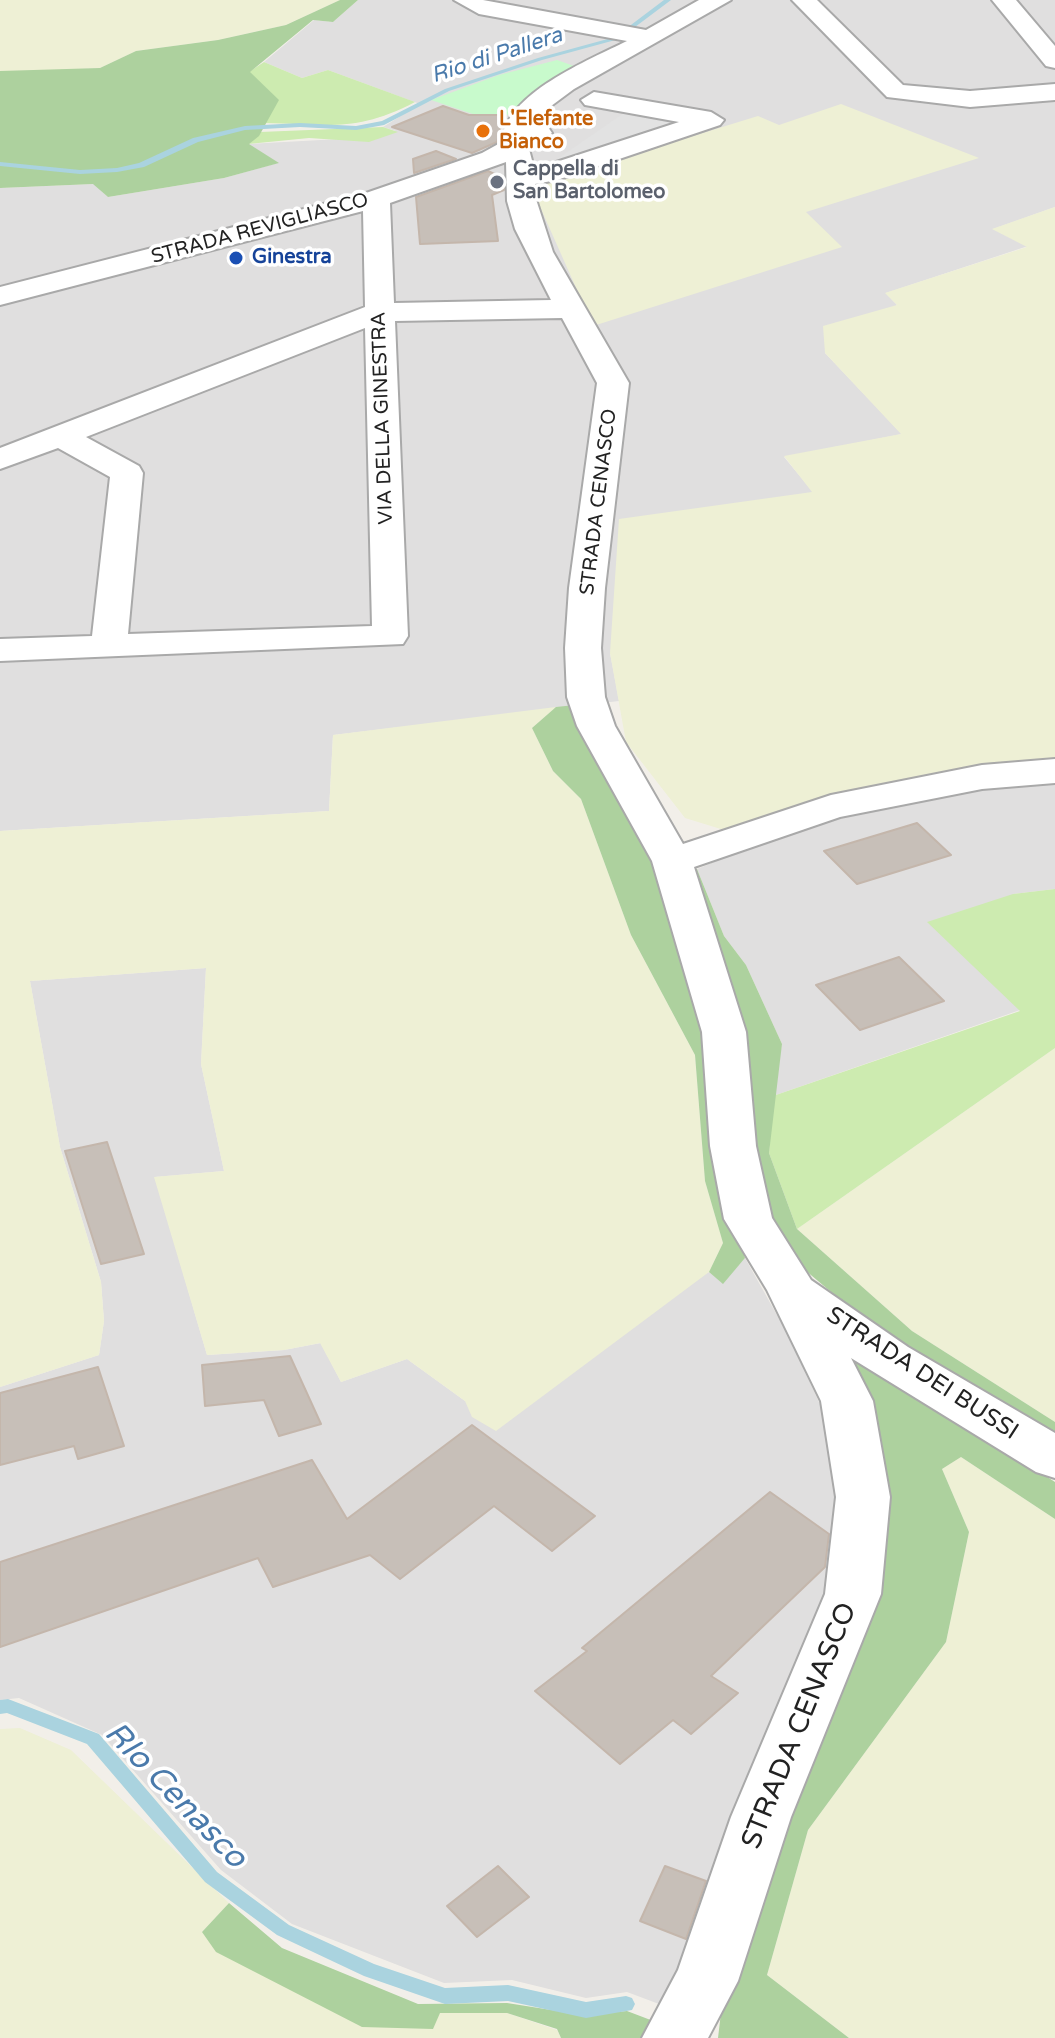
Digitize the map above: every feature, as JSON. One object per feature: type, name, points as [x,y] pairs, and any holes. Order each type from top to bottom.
[{"type":"street","points":[[466,0],[479,7],[632,35]]},
{"type":"street","points":[[576,111],[711,120],[548,174],[519,162],[516,132],[526,116],[554,92],[632,35],[719,0]]},
{"type":"street","name":"STRADA REVIGLIASCO","points":[[0,296],[424,184],[519,162],[576,111],[737,0]]},
{"type":"street","points":[[804,0],[896,92],[970,99],[1055,92]]},
{"type":"street","points":[[1004,0],[1055,61]]},
{"type":"street","name":"STRADA CENASCO","points":[[519,162],[519,201],[568,309],[601,357],[613,383],[587,588],[583,648],[586,697],[596,726],[672,861],[724,1032],[733,1146],[748,1219],[791,1288],[847,1401],[863,1497],[853,1594],[761,1817],[706,1981],[674,2038]]},
{"type":"street","name":"VIA DELLA GINESTRA","points":[[109,646],[390,636],[376,199]]},
{"type":"street","points":[[0,459],[379,312],[568,309]]},
{"type":"street","points":[[0,650],[109,646],[127,473],[60,436]]},
{"type":"street","points":[[672,861],[831,807],[982,777],[1055,771]]},
{"type":"street","name":"STRADA DEI BUSSI","points":[[791,1288],[890,1360],[1055,1458]]},
{"type":"shaded area","points":[[358,0],[1055,0],[1055,207],[993,229],[1028,246],[886,293],[897,305],[825,353],[902,434],[784,457],[813,492],[610,653],[619,701],[333,735],[329,811],[0,831],[0,188],[94,184],[108,197],[224,178],[278,163],[248,144],[339,139],[396,131],[383,127],[420,104],[328,70],[302,78],[264,62],[314,20],[333,22]]},
{"type":"shaded area","points":[[624,113],[707,127],[566,173],[550,164]]},
{"type":"shaded area","points":[[1055,782],[1055,889],[1013,894],[1020,1010],[773,1096],[782,1044],[746,965],[724,936],[697,869],[822,818],[972,789]]},
{"type":"shaded area","points":[[206,968],[201,1064],[224,1171],[155,1177],[207,1355],[284,1350],[321,1343],[341,1382],[407,1359],[465,1401],[709,1272],[723,1283],[745,1258],[787,1333],[825,1415],[848,1538],[667,2007],[627,1992],[586,1998],[512,1980],[444,1983],[292,1924],[221,1870],[102,1735],[19,1698],[0,1700],[0,1387],[99,1355],[104,1321],[101,1282],[60,1147],[30,981]]},
{"type":"green space","points":[[0,0],[340,0],[286,25],[218,40],[136,51],[100,68],[0,71]]},
{"type":"green space","points":[[340,0],[358,0],[333,22],[313,20],[250,72],[279,100],[259,136],[249,144],[279,163],[224,178],[108,197],[93,184],[0,188],[0,71],[100,68],[136,51],[218,40],[286,25]]},
{"type":"green space","points":[[557,60],[574,66],[527,104],[520,115],[473,114],[431,100],[499,75]]},
{"type":"green space","points":[[264,62],[302,78],[328,70],[415,102],[358,123],[264,123],[278,100],[249,72]]},
{"type":"green space","points":[[841,104],[979,158],[806,212],[842,247],[593,326],[537,200],[537,184],[758,116],[779,125]]},
{"type":"green space","points":[[383,127],[398,132],[369,142],[309,138],[248,144],[260,132]]},
{"type":"green space","points":[[1055,207],[1055,761],[821,800],[724,830],[685,818],[626,742],[610,653],[619,519],[812,492],[784,456],[901,434],[825,353],[823,326],[897,305],[885,293],[1027,247],[992,229]]},
{"type":"green space","points":[[575,705],[658,865],[715,1035],[736,1219],[745,1258],[723,1284],[709,1272],[723,1243],[705,1181],[695,1055],[631,935],[581,799],[553,771],[532,728],[556,707]]},
{"type":"green space","points":[[556,707],[532,728],[553,771],[581,799],[631,935],[695,1055],[705,1181],[723,1243],[709,1272],[496,1431],[472,1417],[465,1401],[407,1359],[341,1382],[320,1343],[284,1350],[207,1355],[154,1177],[224,1171],[201,1064],[206,968],[30,981],[60,1147],[101,1282],[104,1321],[99,1355],[0,1387],[0,831],[329,811],[333,735]]},
{"type":"green space","points":[[697,869],[724,936],[746,965],[782,1044],[769,1153],[797,1229],[912,1331],[1055,1422],[1055,1443],[901,1351],[805,1270],[764,1220],[681,870]]},
{"type":"green space","points":[[1055,889],[1055,1048],[797,1229],[769,1153],[773,1096],[1020,1011],[927,922],[1013,894]]},
{"type":"green space","points":[[1055,1048],[1055,1422],[912,1331],[797,1229]]},
{"type":"green space","points":[[839,1344],[1055,1482],[1055,1519],[961,1457],[942,1469],[969,1532],[946,1642],[808,1830],[767,1975],[849,2038],[718,2038],[722,2004],[870,1602],[889,1513],[867,1400]]},
{"type":"green space","points":[[961,1457],[1055,1519],[1055,2038],[849,2038],[767,1975],[808,1830],[946,1642],[969,1532],[942,1469]]},
{"type":"green space","points":[[20,1728],[71,1750],[229,1903],[202,1932],[439,2013],[507,2013],[557,2030],[561,2038],[0,2038],[0,1729]]},
{"type":"green space","points":[[229,1903],[282,1948],[418,2004],[507,2003],[583,2015],[627,2011],[669,2027],[663,2038],[561,2038],[557,2029],[507,2013],[440,2013],[433,2029],[362,2027],[216,1952],[202,1932]]},
{"type":"building","points":[[443,106],[469,115],[504,115],[497,142],[472,153],[392,127]]},
{"type":"building","points":[[436,151],[456,159],[414,173],[413,159]]},
{"type":"building","points":[[488,171],[503,178],[504,190],[492,195],[498,241],[420,244],[416,197]]},
{"type":"building","points":[[917,823],[951,855],[857,884],[824,851]]},
{"type":"building","points":[[899,957],[944,1001],[860,1030],[816,985]]},
{"type":"building","points":[[107,1142],[144,1254],[101,1264],[65,1151]]},
{"type":"building","points":[[290,1356],[321,1424],[279,1436],[264,1400],[205,1406],[202,1365]]},
{"type":"building","points":[[98,1367],[124,1446],[78,1459],[74,1446],[0,1465],[0,1393]]},
{"type":"building","points":[[472,1425],[595,1516],[552,1551],[494,1506],[400,1579],[370,1555],[273,1587],[258,1558],[0,1647],[0,1562],[312,1460],[347,1519]]},
{"type":"building","points":[[770,1492],[829,1534],[825,1567],[711,1676],[738,1693],[691,1734],[673,1720],[620,1764],[535,1691],[587,1651],[582,1648]]},
{"type":"building","points":[[498,1866],[529,1897],[477,1937],[447,1906]]},
{"type":"building","points":[[665,1866],[706,1881],[686,1939],[640,1921]]},
{"type":"waterway","name":"Rio di Pallera","points":[[0,164],[80,172],[117,170],[141,165],[196,140],[245,128],[300,125],[356,128],[384,123],[447,90],[540,59],[617,38],[668,0]]},
{"type":"waterway","name":"RIo Cenasco","points":[[0,1707],[8,1706],[93,1739],[211,1877],[283,1930],[370,1970],[445,1996],[508,1993],[586,2010],[626,2004]]},
{"type":"place","name":"L'Elefante Bianco","points":[[483,131]]},
{"type":"place","name":"Cappella di San Bartolomeo","points":[[497,182]]},
{"type":"place","name":"Ginestra","points":[[236,258]]}]
